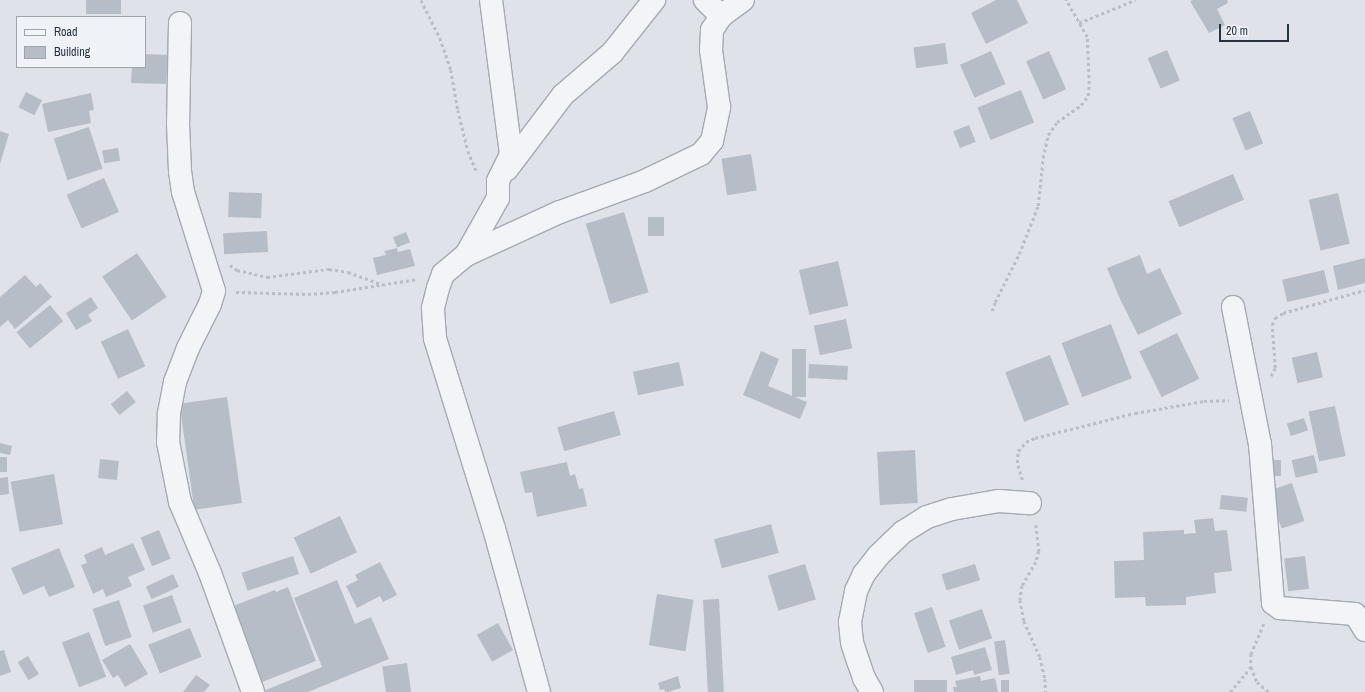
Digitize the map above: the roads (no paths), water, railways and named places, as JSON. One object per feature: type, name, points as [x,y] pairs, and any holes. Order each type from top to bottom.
[{"type":"street","points":[[488,179],[511,154],[491,0]]},
{"type":"street","points":[[488,179],[563,95],[612,53],[654,0]]},
{"type":"street","points":[[705,0],[721,16]]},
{"type":"street","points":[[539,692],[494,529],[435,338],[432,308],[444,274],[466,255],[560,212],[645,181],[701,154],[712,141],[719,107],[711,50],[712,30],[721,16],[743,0]]},
{"type":"street","points":[[180,22],[178,123],[180,171],[183,192],[214,291],[210,304],[188,348],[174,382],[169,414],[168,442],[180,502],[210,573],[253,692]]},
{"type":"street","points":[[466,255],[498,198],[488,179]]},
{"type":"street","points":[[1233,307],[1260,444],[1273,603],[1280,608],[1362,618]]},
{"type":"street","points":[[872,692],[864,678],[852,642],[850,622],[856,591],[864,574],[878,556],[903,532],[927,517],[952,509],[991,502],[1030,503]]}]
